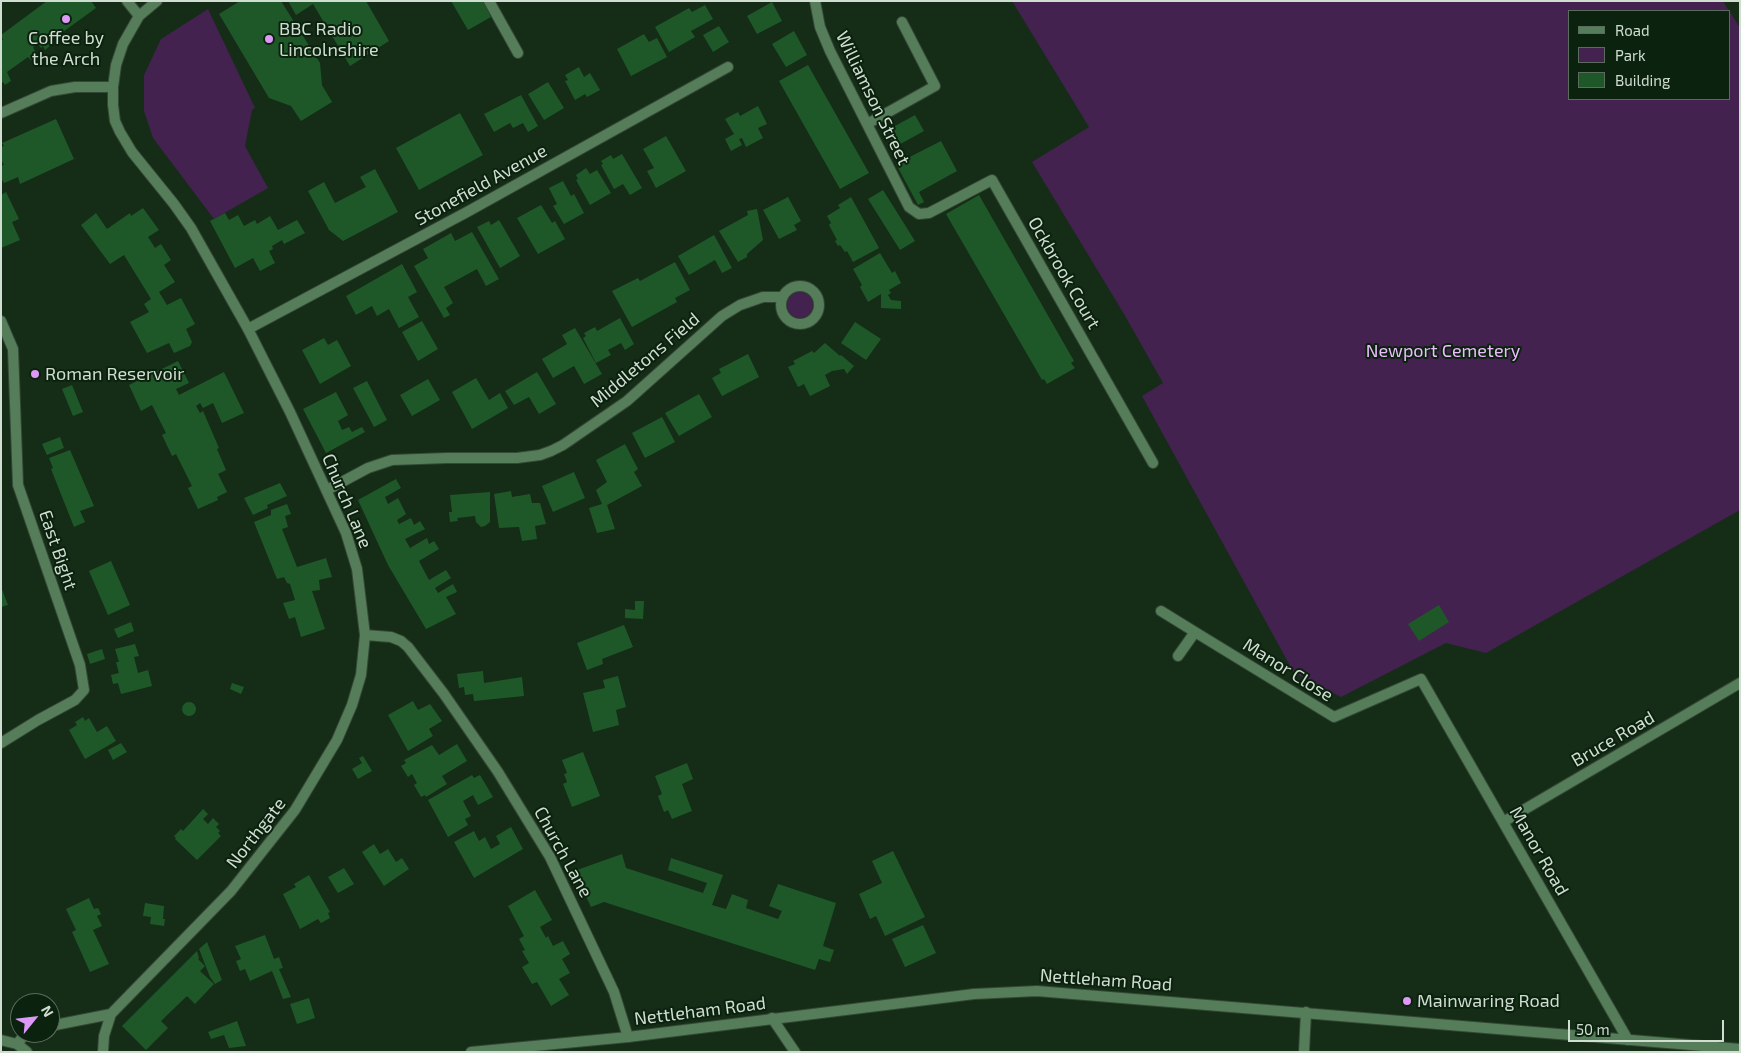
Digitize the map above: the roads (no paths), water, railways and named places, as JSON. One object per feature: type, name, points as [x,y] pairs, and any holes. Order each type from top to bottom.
[{"type":"street","points":[[127,1],[139,16],[157,1]]},
{"type":"street","points":[[489,1],[518,52]]},
{"type":"street","name":"Williamson Street","points":[[815,1],[820,27],[830,51],[909,207]]},
{"type":"street","name":"Church Lane","points":[[139,16],[123,44],[116,65],[113,87],[114,114],[123,138],[191,228],[248,329],[327,490],[346,533],[357,569],[365,636],[391,637],[401,641],[408,647],[444,694],[498,772],[550,857],[614,992],[628,1037]]},
{"type":"street","points":[[867,124],[935,86],[902,22]]},
{"type":"street","name":"Stonefield Avenue","points":[[248,329],[476,207],[728,67]]},
{"type":"street","points":[[1,113],[52,92],[75,87],[113,87]]},
{"type":"street","name":"Ockbrook Court","points":[[909,207],[919,214],[929,213],[992,180],[1153,463]]},
{"type":"street","name":"Middletons Field","points":[[327,490],[368,468],[392,460],[517,458],[540,455],[551,451],[564,445],[627,401],[722,316],[740,305],[763,297],[783,297]]},
{"type":"street","name":"East Bight","points":[[1,322],[13,349],[18,485],[80,665],[84,690],[74,700],[1,743]]},
{"type":"street","points":[[1161,611],[1195,632],[1178,656]]},
{"type":"street","name":"Manor Close","points":[[1195,632],[1334,717],[1421,679]]},
{"type":"street","name":"Northgate","points":[[103,1052],[104,1036],[111,1014],[231,891],[295,810],[337,740],[352,706],[361,675],[365,636]]},
{"type":"street","name":"Manor Road","points":[[1421,679],[1628,1040]]},
{"type":"street","name":"Bruce Road","points":[[1503,822],[1740,683]]},
{"type":"street","name":"Nettleham Road","points":[[471,1052],[628,1037],[974,994],[1038,991],[1740,1049]]},
{"type":"street","points":[[1304,1052],[1306,1012]]},
{"type":"street","points":[[60,1024],[111,1014]]},
{"type":"street","points":[[772,1018],[795,1052]]},
{"type":"street","points":[[1,1040],[17,1044],[27,1052]]},
{"type":"place","name":"Coffee by the Arch","points":[[66,19]]},
{"type":"place","name":"BBC Radio Lincolnshire","points":[[269,39]]},
{"type":"place","name":"Roman Reservoir","points":[[35,374]]},
{"type":"place","name":"Mainwaring Road","points":[[1407,1001]]},
{"type":"park label","name":"Newport Cemetery","points":[[1443,351]]}]
